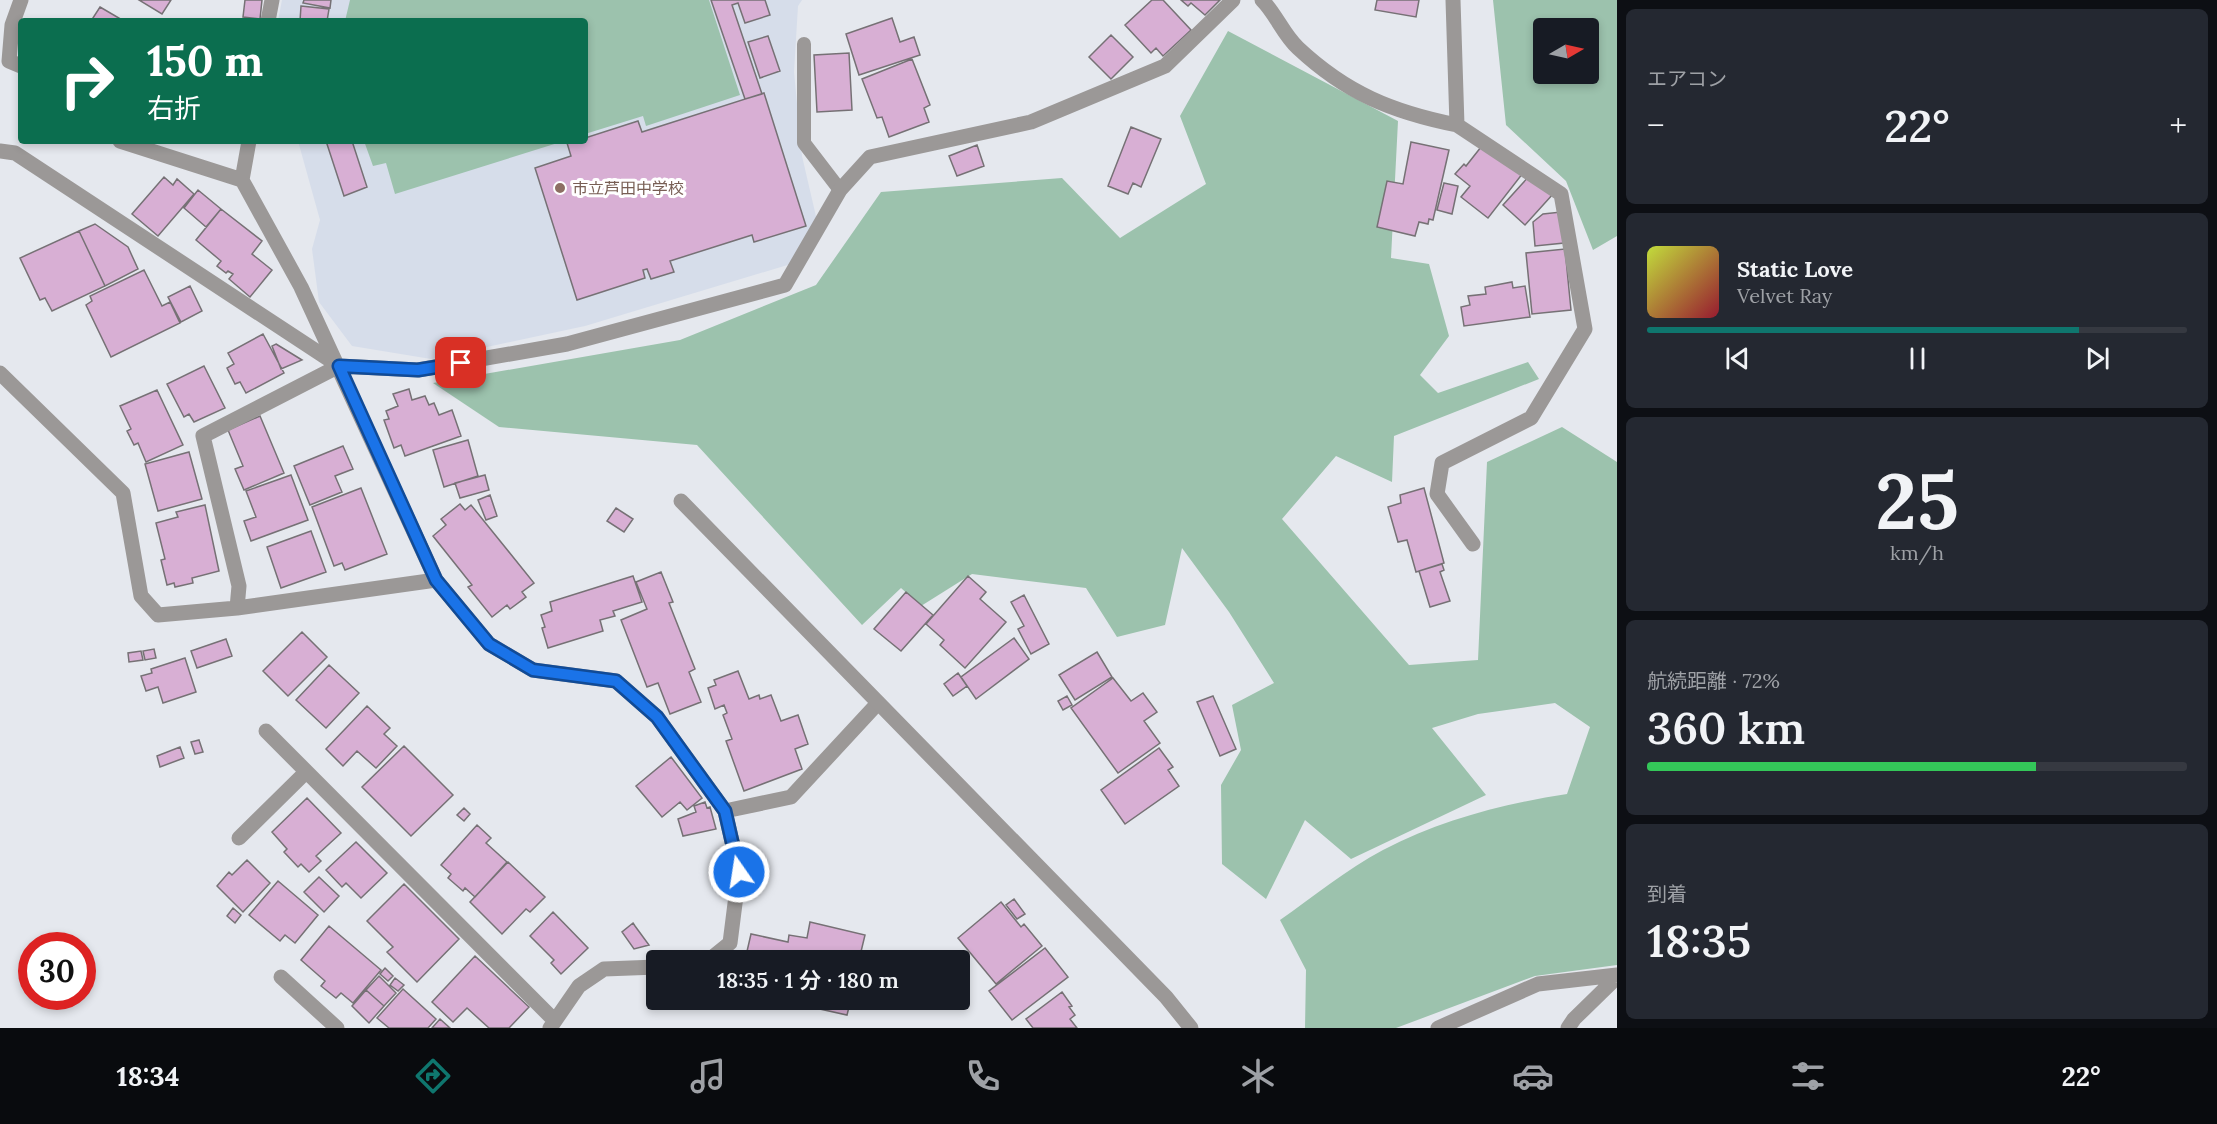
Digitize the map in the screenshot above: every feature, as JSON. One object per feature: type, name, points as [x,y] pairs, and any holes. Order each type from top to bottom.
[{"type":"street","points":[[18,65],[9,61],[12,25],[21,0]]},
{"type":"street","points":[[269,18],[272,0]]},
{"type":"street","points":[[237,608],[239,586],[203,436],[339,366],[418,370],[556,346],[785,285],[840,190],[870,157],[1030,122],[1165,66],[1233,0]]},
{"type":"street","points":[[1262,0],[1296,46],[1355,93],[1413,116],[1457,125],[1561,194],[1585,329],[1531,418],[1442,463],[1437,494],[1473,544]]},
{"type":"street","points":[[1453,0],[1457,125]]},
{"type":"street","points":[[129,144],[242,180]]},
{"type":"street","points":[[248,144],[242,180],[301,287],[436,580],[489,644],[533,670],[616,681],[657,717],[725,811],[739,872],[730,943],[721,950]]},
{"type":"street","points":[[12,148],[339,366]]},
{"type":"street","points":[[0,373],[123,493],[141,596],[158,615],[237,608],[436,580]]},
{"type":"street","points":[[681,501],[1166,997],[1191,1028]]},
{"type":"street","points":[[725,811],[791,797],[878,703]]},
{"type":"street","points":[[266,731],[552,1025],[579,986],[604,969],[646,967]]},
{"type":"street","points":[[239,838],[306,772]]},
{"type":"street","points":[[1438,1028],[1538,984],[1617,976]]},
{"type":"street","points":[[1568,1028],[1574,1019],[1617,976]]},
{"type":"street","points":[[281,977],[337,1028]]},
{"type":"lane","points":[[804,44],[804,142],[840,190]]},
{"type":"shaded area","name":"市立芦田中学校","points":[[282,0],[802,0],[798,6],[794,72],[802,156],[818,225],[804,260],[585,326],[431,359],[352,346],[319,302],[312,249],[320,220],[299,144],[588,144],[588,18],[279,18]]},
{"type":"green space","points":[[350,0],[709,0],[740,95],[646,126],[643,116],[588,133],[588,18],[346,18]]},
{"type":"green space","points":[[1493,0],[1617,0],[1617,236],[1593,250],[1566,181],[1506,125]]},
{"type":"green space","points":[[1228,31],[1398,121],[1391,258],[1429,264],[1449,336],[1420,375],[1438,393],[1528,362],[1539,379],[1394,436],[1392,482],[1336,456],[1282,519],[1409,665],[1478,660],[1487,462],[1562,427],[1617,462],[1617,965],[1535,976],[1396,1028],[1305,1028],[1306,970],[1280,920],[1356,866],[1405,839],[1472,814],[1567,794],[1590,727],[1555,703],[1478,714],[1432,728],[1486,795],[1351,859],[1305,820],[1266,899],[1222,864],[1221,785],[1241,750],[1232,705],[1274,683],[1229,612],[1182,548],[1165,625],[1117,637],[1086,588],[972,574],[921,606],[901,588],[862,625],[697,445],[499,427],[433,383],[680,340],[816,285],[881,192],[1062,178],[1120,238],[1206,184],[1180,116]]},
{"type":"green space","points":[[365,144],[554,144],[395,194],[386,163],[373,166]]},
{"type":"building","points":[[139,0],[171,0],[162,14]]},
{"type":"building","points":[[245,0],[262,0],[260,18],[243,17]]},
{"type":"building","points":[[304,0],[331,0],[330,8],[303,3]]},
{"type":"building","points":[[711,0],[765,0],[770,15],[745,23],[738,3],[732,5],[762,94],[745,99]]},
{"type":"building","points":[[1152,0],[1163,0],[1191,30],[1163,56],[1156,48],[1151,53],[1125,25]]},
{"type":"building","points":[[1181,0],[1220,0],[1205,15],[1191,3],[1188,6]]},
{"type":"building","points":[[1377,0],[1419,0],[1416,17],[1375,10]]},
{"type":"building","points":[[301,6],[329,9],[328,18],[300,18]]},
{"type":"building","points":[[100,7],[119,18],[93,18]]},
{"type":"building","points":[[892,18],[900,42],[914,37],[920,55],[859,75],[846,34]]},
{"type":"building","points":[[1111,35],[1133,57],[1111,79],[1089,57]]},
{"type":"building","points":[[768,36],[780,71],[760,78],[748,42]]},
{"type":"building","points":[[849,53],[852,110],[817,112],[814,55]]},
{"type":"building","points":[[912,59],[930,105],[924,108],[929,122],[889,137],[882,117],[877,118],[862,79]]},
{"type":"building","points":[[764,93],[806,226],[754,242],[752,235],[670,261],[674,272],[651,279],[647,269],[643,270],[645,278],[577,300],[535,168],[571,156],[567,144],[588,144],[588,137],[638,121],[642,132]]},
{"type":"building","points":[[1131,127],[1161,139],[1141,187],[1133,183],[1128,194],[1108,186]]},
{"type":"building","points":[[1411,142],[1449,150],[1433,220],[1429,219],[1428,224],[1419,222],[1415,236],[1377,227],[1387,181],[1403,184]]},
{"type":"building","points":[[327,144],[353,144],[367,187],[344,196]]},
{"type":"building","points":[[977,145],[984,166],[957,176],[949,156]]},
{"type":"building","points":[[1481,147],[1523,173],[1488,218],[1461,197],[1470,186],[1455,174],[1464,164],[1466,166]]},
{"type":"building","points":[[1531,174],[1553,194],[1525,225],[1503,205]]},
{"type":"building","points":[[164,177],[173,185],[177,179],[194,194],[158,236],[132,214]]},
{"type":"building","points":[[1444,183],[1458,186],[1452,214],[1437,210]]},
{"type":"building","points":[[198,190],[221,209],[206,227],[184,208]]},
{"type":"building","points":[[221,209],[262,241],[252,254],[272,270],[250,297],[229,279],[233,274],[228,271],[226,273],[217,266],[221,261],[196,240]]},
{"type":"building","points":[[1561,212],[1564,243],[1535,246],[1533,222],[1543,214]]},
{"type":"building","points":[[95,224],[128,247],[138,269],[105,286],[79,231]]},
{"type":"building","points":[[79,231],[105,286],[52,311],[45,298],[40,300],[20,258]]},
{"type":"building","points":[[1565,249],[1571,310],[1532,314],[1526,253]]},
{"type":"building","points":[[144,270],[162,306],[170,302],[180,323],[111,357],[86,305],[92,301],[90,296]]},
{"type":"building","points":[[1512,282],[1513,288],[1525,286],[1530,317],[1464,326],[1461,307],[1470,305],[1468,296],[1486,294],[1485,287]]},
{"type":"building","points":[[190,286],[202,311],[181,322],[168,297]]},
{"type":"building","points":[[263,334],[284,373],[246,393],[240,382],[235,384],[227,368],[234,364],[228,353]]},
{"type":"building","points":[[276,344],[302,360],[281,369],[272,346]]},
{"type":"building","points":[[204,366],[225,408],[194,422],[189,414],[184,417],[167,384]]},
{"type":"building","points":[[409,389],[412,400],[425,396],[429,405],[434,403],[439,415],[452,410],[461,436],[405,456],[401,445],[394,448],[384,420],[389,419],[386,411],[398,406],[393,394]]},
{"type":"building","points":[[157,390],[183,445],[146,462],[138,443],[134,445],[127,431],[131,429],[120,406]]},
{"type":"building","points":[[260,416],[284,473],[244,490],[235,469],[243,466],[228,430]]},
{"type":"building","points":[[468,440],[478,476],[444,487],[433,450]]},
{"type":"building","points":[[343,446],[353,469],[335,476],[342,492],[310,505],[294,466]]},
{"type":"building","points":[[189,452],[202,499],[158,511],[145,464]]},
{"type":"building","points":[[291,475],[308,520],[251,541],[244,521],[256,517],[246,491]]},
{"type":"building","points":[[485,475],[489,490],[460,498],[455,483]]},
{"type":"building","points":[[361,488],[387,554],[345,570],[342,563],[334,566],[312,507]]},
{"type":"building","points":[[1424,488],[1444,563],[1416,572],[1407,540],[1398,542],[1388,507],[1401,503],[1400,495]]},
{"type":"building","points":[[490,495],[497,516],[486,520],[478,500]]},
{"type":"building","points":[[460,504],[465,510],[471,505],[534,583],[522,592],[526,597],[510,609],[507,605],[492,617],[468,587],[472,585],[433,536],[446,525],[441,519]]},
{"type":"building","points":[[205,505],[219,571],[192,578],[193,583],[175,587],[174,583],[167,585],[161,560],[165,559],[156,523],[178,517],[176,512]]},
{"type":"building","points":[[616,508],[633,519],[624,532],[607,521]]},
{"type":"building","points":[[311,531],[326,572],[281,588],[267,547]]},
{"type":"building","points":[[1442,564],[1444,570],[1440,572],[1450,601],[1430,607],[1419,571]]},
{"type":"building","points":[[661,572],[673,602],[669,603],[695,669],[689,672],[701,702],[670,714],[658,683],[647,687],[621,620],[647,609],[636,582]]},
{"type":"building","points":[[633,576],[642,602],[613,611],[615,616],[600,620],[603,631],[548,648],[541,615],[552,611],[550,602]]},
{"type":"building","points":[[968,576],[986,592],[980,599],[1006,622],[965,668],[940,645],[944,640],[926,624]]},
{"type":"building","points":[[906,592],[933,615],[901,651],[874,629]]},
{"type":"building","points":[[1024,595],[1049,644],[1031,654],[1018,629],[1024,626],[1011,602]]},
{"type":"building","points":[[302,632],[327,657],[288,696],[263,671]]},
{"type":"building","points":[[1014,638],[1029,659],[976,699],[961,677]]},
{"type":"building","points":[[226,639],[232,656],[197,668],[191,651]]},
{"type":"building","points":[[154,649],[156,658],[145,660],[143,651]]},
{"type":"building","points":[[141,651],[143,660],[129,662],[128,653]]},
{"type":"building","points":[[1097,652],[1112,677],[1075,700],[1059,675]]},
{"type":"building","points":[[185,658],[196,692],[163,703],[158,687],[146,691],[141,676],[152,673],[151,669]]},
{"type":"building","points":[[329,665],[359,693],[326,728],[296,700]]},
{"type":"building","points":[[738,671],[749,699],[759,695],[760,699],[771,695],[781,721],[798,715],[808,744],[795,749],[802,769],[744,791],[726,741],[732,739],[723,715],[727,713],[724,705],[715,709],[708,688],[716,685],[714,680]]},
{"type":"building","points":[[958,673],[967,686],[953,696],[944,684]]},
{"type":"building","points":[[1113,678],[1131,701],[1143,693],[1157,712],[1144,721],[1160,743],[1118,773],[1071,708]]},
{"type":"building","points":[[1067,696],[1072,705],[1063,710],[1058,701]]},
{"type":"building","points":[[1213,696],[1236,749],[1220,756],[1197,702]]},
{"type":"building","points":[[367,706],[390,728],[384,734],[397,746],[376,768],[357,751],[343,766],[326,749]]},
{"type":"building","points":[[199,740],[203,752],[195,754],[191,742]]},
{"type":"building","points":[[404,746],[453,795],[411,836],[362,787]]},
{"type":"building","points":[[180,747],[184,758],[160,767],[157,756]]},
{"type":"building","points":[[1159,748],[1173,767],[1168,770],[1179,786],[1125,824],[1101,790]]},
{"type":"building","points":[[671,757],[702,798],[687,810],[680,802],[662,817],[636,786]]},
{"type":"building","points":[[307,798],[341,833],[316,856],[321,861],[309,872],[301,864],[298,867],[284,852],[287,849],[272,832]]},
{"type":"building","points":[[705,802],[707,808],[710,807],[716,829],[683,836],[678,819],[696,812],[694,806]]},
{"type":"building","points":[[464,808],[470,814],[464,821],[457,815]]},
{"type":"building","points":[[477,825],[491,838],[486,843],[507,862],[475,897],[465,888],[463,891],[448,878],[451,874],[441,865]]},
{"type":"building","points":[[356,842],[387,873],[361,898],[346,883],[342,887],[326,870]]},
{"type":"building","points":[[247,860],[270,883],[243,912],[217,886],[229,872],[232,875]]},
{"type":"building","points":[[508,862],[545,897],[530,912],[526,909],[502,934],[470,902]]},
{"type":"building","points":[[319,877],[339,896],[324,912],[304,892]]},
{"type":"building","points":[[278,881],[318,915],[295,943],[285,935],[280,941],[249,915]]},
{"type":"building","points":[[404,884],[459,939],[417,982],[387,952],[393,947],[367,921]]},
{"type":"building","points":[[1014,899],[1025,914],[1017,919],[1006,905]]},
{"type":"building","points":[[1001,902],[1021,927],[1024,924],[1042,946],[996,984],[958,938]]},
{"type":"building","points":[[233,908],[241,915],[235,923],[227,916]]},
{"type":"building","points":[[553,912],[588,948],[561,974],[551,963],[554,960],[530,936]]},
{"type":"building","points":[[810,922],[865,935],[861,950],[747,950],[751,934],[788,942],[789,935],[807,938]]},
{"type":"building","points":[[633,923],[649,945],[634,949],[622,932]]},
{"type":"building","points":[[329,926],[381,970],[353,1003],[341,993],[336,998],[321,986],[325,981],[301,960]]},
{"type":"building","points":[[1045,948],[1068,977],[1012,1020],[989,991]]},
{"type":"building","points":[[475,956],[529,1007],[509,1028],[489,1028],[467,1008],[453,1022],[432,1002]]},
{"type":"building","points":[[385,968],[393,976],[388,981],[380,974]]},
{"type":"building","points":[[379,976],[396,993],[384,1006],[366,990]]},
{"type":"building","points":[[395,978],[404,985],[398,991],[390,985]]},
{"type":"building","points":[[403,989],[436,1019],[428,1028],[389,1028],[377,1018]]},
{"type":"building","points":[[366,990],[384,1006],[369,1023],[352,1006]]},
{"type":"building","points":[[1062,992],[1072,1006],[1069,1007],[1075,1015],[1070,1019],[1077,1028],[1033,1028],[1026,1019]]},
{"type":"building","points":[[824,1010],[848,1010],[847,1015]]},
{"type":"building","points":[[440,1019],[450,1028],[432,1028]]},
{"type":"place","name":"市立芦田中学校","points":[[560,188]]},
{"type":"route","points":[[461,363],[418,370],[339,366],[436,580],[489,644],[533,670],[616,681],[657,717],[725,811],[739,872]]}]
